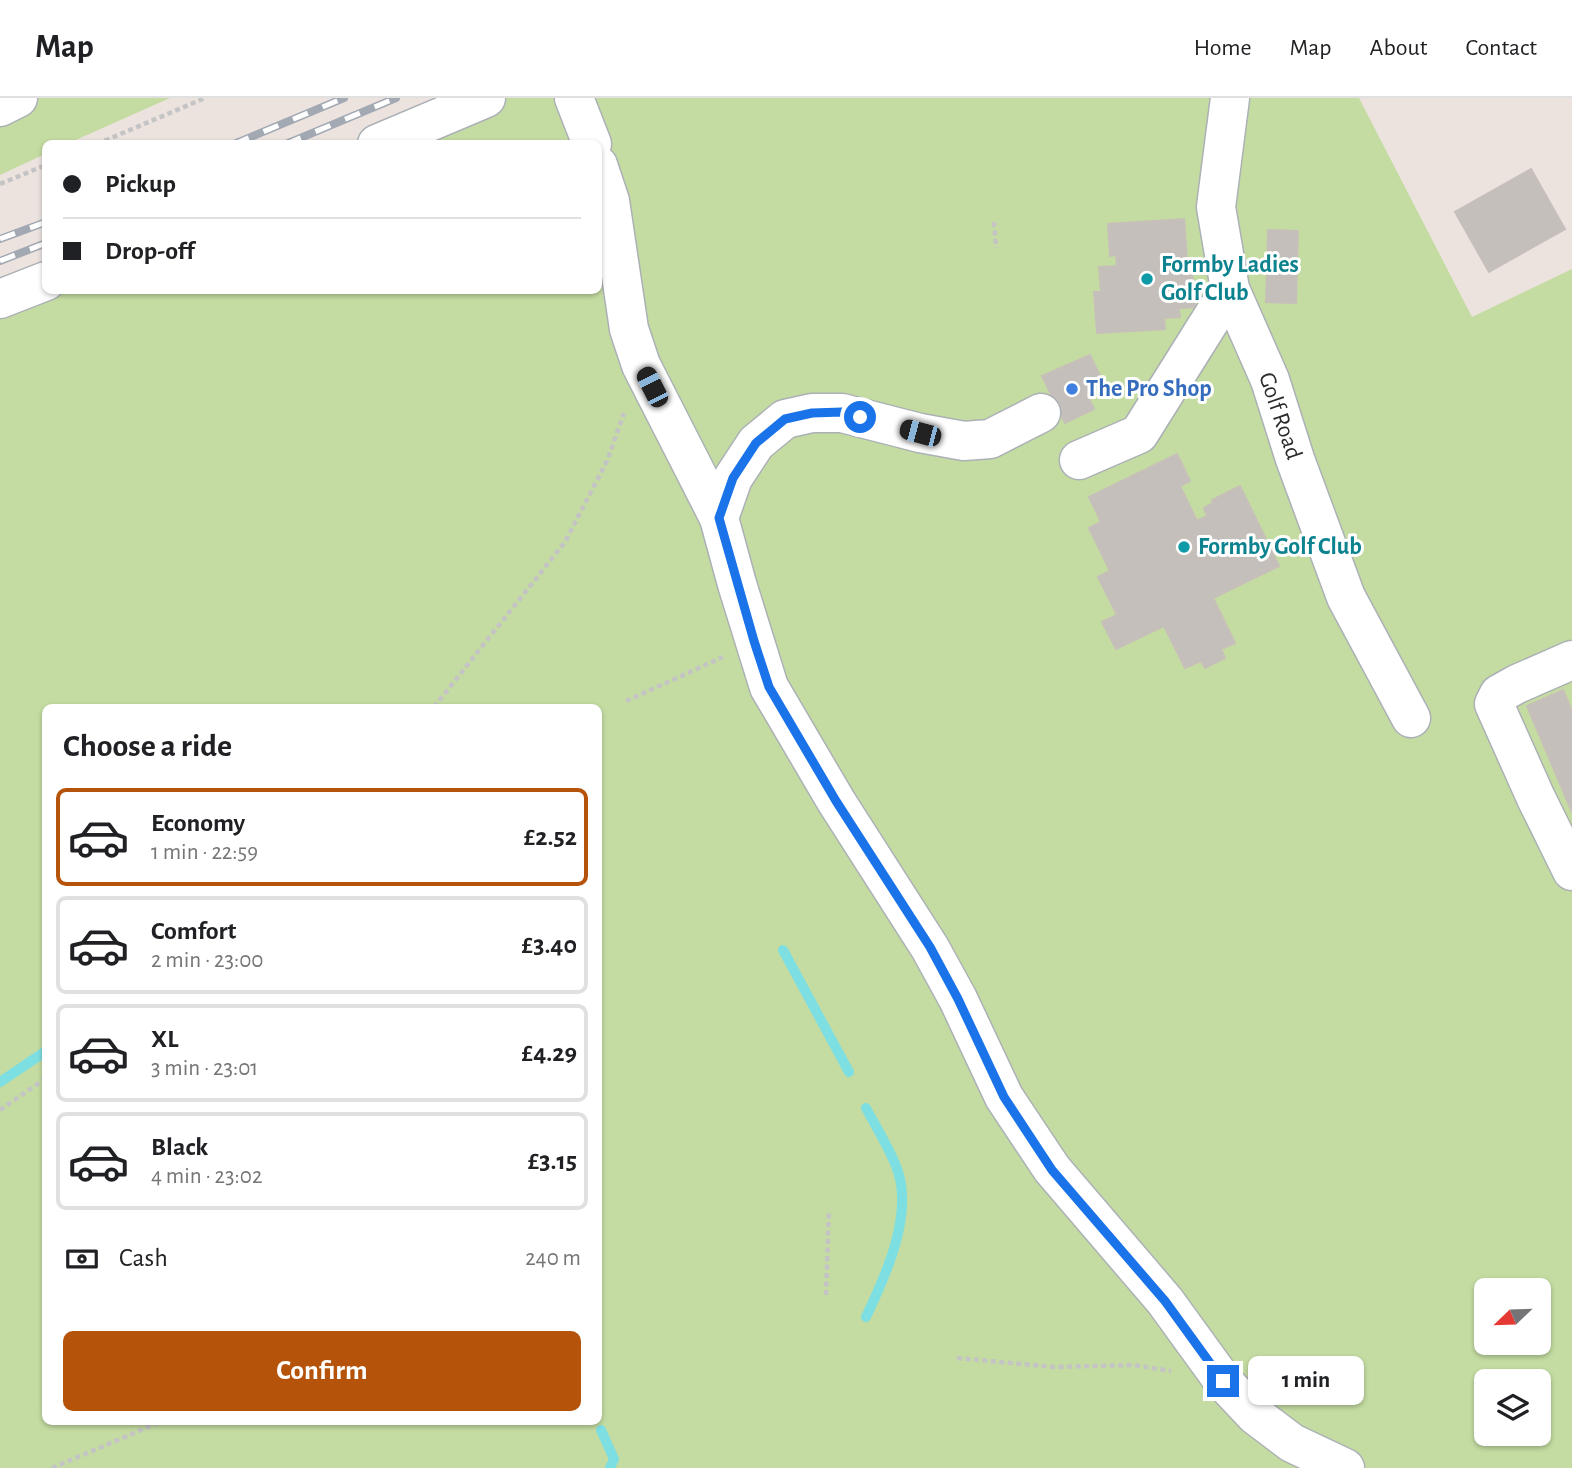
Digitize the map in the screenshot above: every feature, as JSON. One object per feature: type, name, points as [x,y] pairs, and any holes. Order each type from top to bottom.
[{"type":"street","points":[[0,107],[18,98]]},
{"type":"street","points":[[386,140],[486,98]]},
{"type":"street","points":[[574,98],[590,140]]},
{"type":"street","name":"Golf Road","points":[[1230,98],[1216,207],[1230,289],[1270,380],[1295,459],[1346,597],[1411,718]]},
{"type":"street","points":[[602,177],[610,201],[629,328],[641,365],[719,518],[769,687],[836,801],[930,947],[958,999],[1004,1097],[1052,1170],[1165,1301],[1223,1381],[1255,1415],[1292,1443],[1345,1468]]},
{"type":"street","points":[[0,299],[42,283]]},
{"type":"street","points":[[1079,460],[1139,434],[1230,289]]},
{"type":"street","points":[[719,518],[733,478],[756,443],[785,419],[812,413],[842,412],[920,433],[964,441],[990,439],[1041,413]]},
{"type":"street","points":[[1572,660],[1499,694],[1494,704],[1572,871]]},
{"type":"path","points":[[106,140],[205,98]]},
{"type":"path","points":[[0,184],[42,167]]},
{"type":"path","points":[[994,222],[996,248]]},
{"type":"path","points":[[437,704],[565,542],[607,461],[625,409]]},
{"type":"path","points":[[626,701],[724,657],[721,643]]},
{"type":"path","points":[[0,1110],[42,1081]]},
{"type":"path","points":[[826,1295],[829,1210]]},
{"type":"path","points":[[957,1358],[1054,1367],[1134,1365],[1182,1373]]},
{"type":"path","points":[[52,1468],[155,1425]]},
{"type":"green space","points":[[32,98],[170,98],[76,140],[42,140],[42,155],[0,175],[0,115]]},
{"type":"green space","name":"Formby Golf Club","points":[[464,98],[1359,98],[1472,317],[1572,269],[1572,1468],[0,1468],[0,291],[42,291],[42,294],[602,294],[602,140],[362,140]]},
{"type":"building","points":[[1531,169],[1565,229],[1489,272],[1455,212]]},
{"type":"building","name":"Formby Ladies Golf Club","points":[[1184,219],[1195,307],[1179,308],[1180,317],[1164,318],[1165,329],[1097,333],[1094,292],[1101,292],[1099,267],[1117,266],[1116,255],[1110,256],[1108,224]]},
{"type":"building","points":[[1268,230],[1298,231],[1296,303],[1266,302]]},
{"type":"building","name":"The Pro Shop","points":[[1090,355],[1104,384],[1086,393],[1094,409],[1065,423],[1042,376]]},
{"type":"building","name":"Formby Golf Club","points":[[1177,454],[1190,481],[1180,486],[1197,521],[1207,516],[1204,508],[1213,503],[1212,500],[1240,486],[1279,566],[1213,598],[1235,643],[1221,649],[1225,658],[1205,668],[1201,661],[1185,668],[1164,626],[1116,649],[1102,622],[1117,615],[1098,577],[1110,571],[1089,528],[1101,522],[1089,497]]},
{"type":"building","points":[[1563,690],[1572,711],[1572,812],[1527,706]]},
{"type":"waterway","points":[[783,950],[849,1072]]},
{"type":"waterway","points":[[0,1082],[42,1054]]},
{"type":"waterway","points":[[866,1108],[896,1166],[902,1203],[896,1243],[866,1317]]},
{"type":"waterway","points":[[601,1430],[614,1459],[610,1468]]},
{"type":"railway","points":[[244,140],[344,98]]},
{"type":"railway","points":[[296,140],[396,98]]},
{"type":"railway","points":[[0,239],[42,223]]},
{"type":"railway","points":[[0,261],[42,245]]},
{"type":"place","name":"Formby Ladies Golf Club","points":[[1147,279]]},
{"type":"place","name":"The Pro Shop","points":[[1072,389]]},
{"type":"place","name":"Formby Golf Club","points":[[1184,547]]},
{"type":"route","points":[[860,417],[842,412],[812,413],[785,419],[756,443],[733,478],[719,518],[769,687],[836,801],[930,947],[958,999],[979,1049],[1004,1097],[1052,1170],[1165,1301],[1223,1381]]}]
